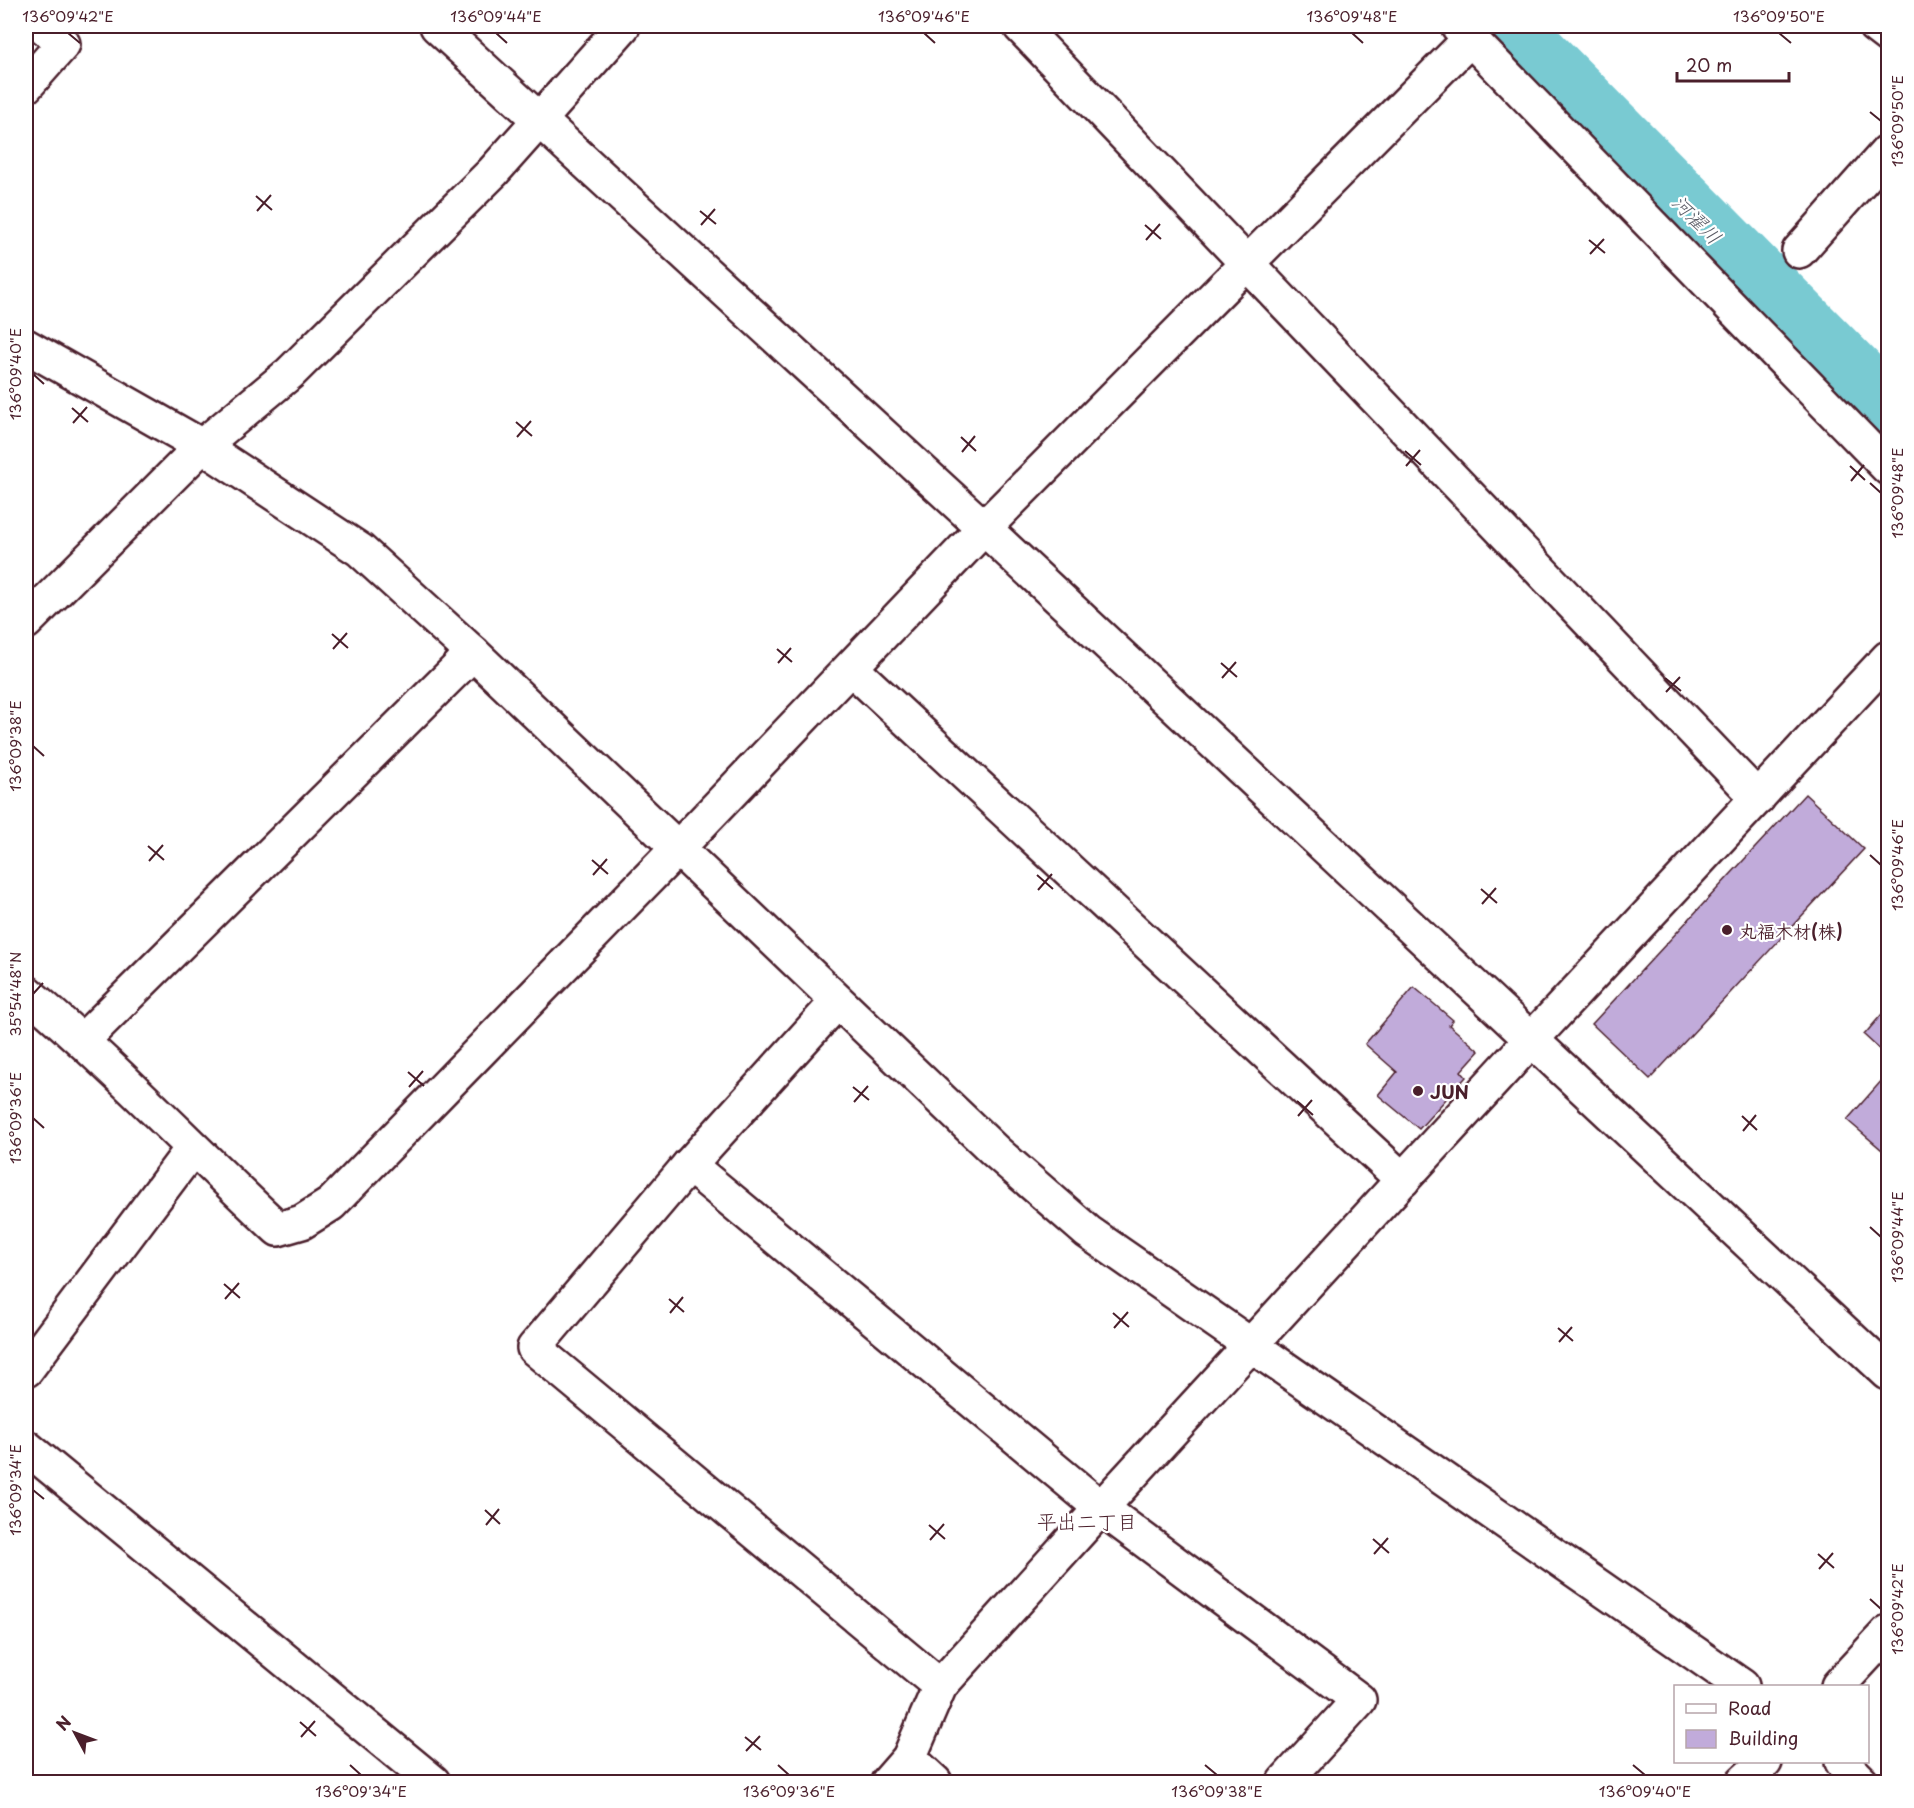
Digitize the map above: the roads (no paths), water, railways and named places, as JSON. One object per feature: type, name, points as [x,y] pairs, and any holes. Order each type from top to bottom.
[{"type":"street","points":[[26,86],[63,44],[43,26]]},
{"type":"street","points":[[437,26],[984,528],[1888,1373]]},
{"type":"street","points":[[26,622],[202,446],[290,373],[493,172],[623,26]]},
{"type":"street","points":[[1020,26],[1249,262],[1758,798]]},
{"type":"street","points":[[1875,26],[1888,36]]},
{"type":"street","points":[[26,992],[84,1041],[149,1103],[192,1149],[278,1229],[302,1222],[331,1204],[677,849],[984,528],[1249,262],[1464,32],[1888,468]]},
{"type":"street","points":[[1799,251],[1888,151]]},
{"type":"street","points":[[26,346],[202,446],[360,550],[474,653],[837,1002],[1055,1205],[1124,1259],[1741,1685]]},
{"type":"street","points":[[84,1041],[474,653]]},
{"type":"street","points":[[935,1782],[899,1770],[940,1686],[1531,1040],[1888,658]]},
{"type":"street","points":[[851,668],[1403,1180]]},
{"type":"street","points":[[837,1002],[689,1165],[534,1348],[940,1686]]},
{"type":"street","points":[[26,1370],[192,1149]]},
{"type":"street","points":[[689,1165],[1101,1508],[1359,1700],[1284,1782]]},
{"type":"street","points":[[26,1447],[433,1782]]},
{"type":"street","points":[[1839,1685],[1888,1632]]},
{"type":"street","points":[[1743,1782],[1763,1763]]},
{"type":"street","points":[[1844,1763],[1862,1782]]},
{"type":"waterway","name":"河濯川","points":[[1506,26],[1888,412]]},
{"type":"place","name":"丸福木材(株)","points":[[1727,930]]},
{"type":"place","name":"JUN","points":[[1418,1091]]},
{"type":"district","name":"平出二丁目","points":[[1087,1521]]}]
